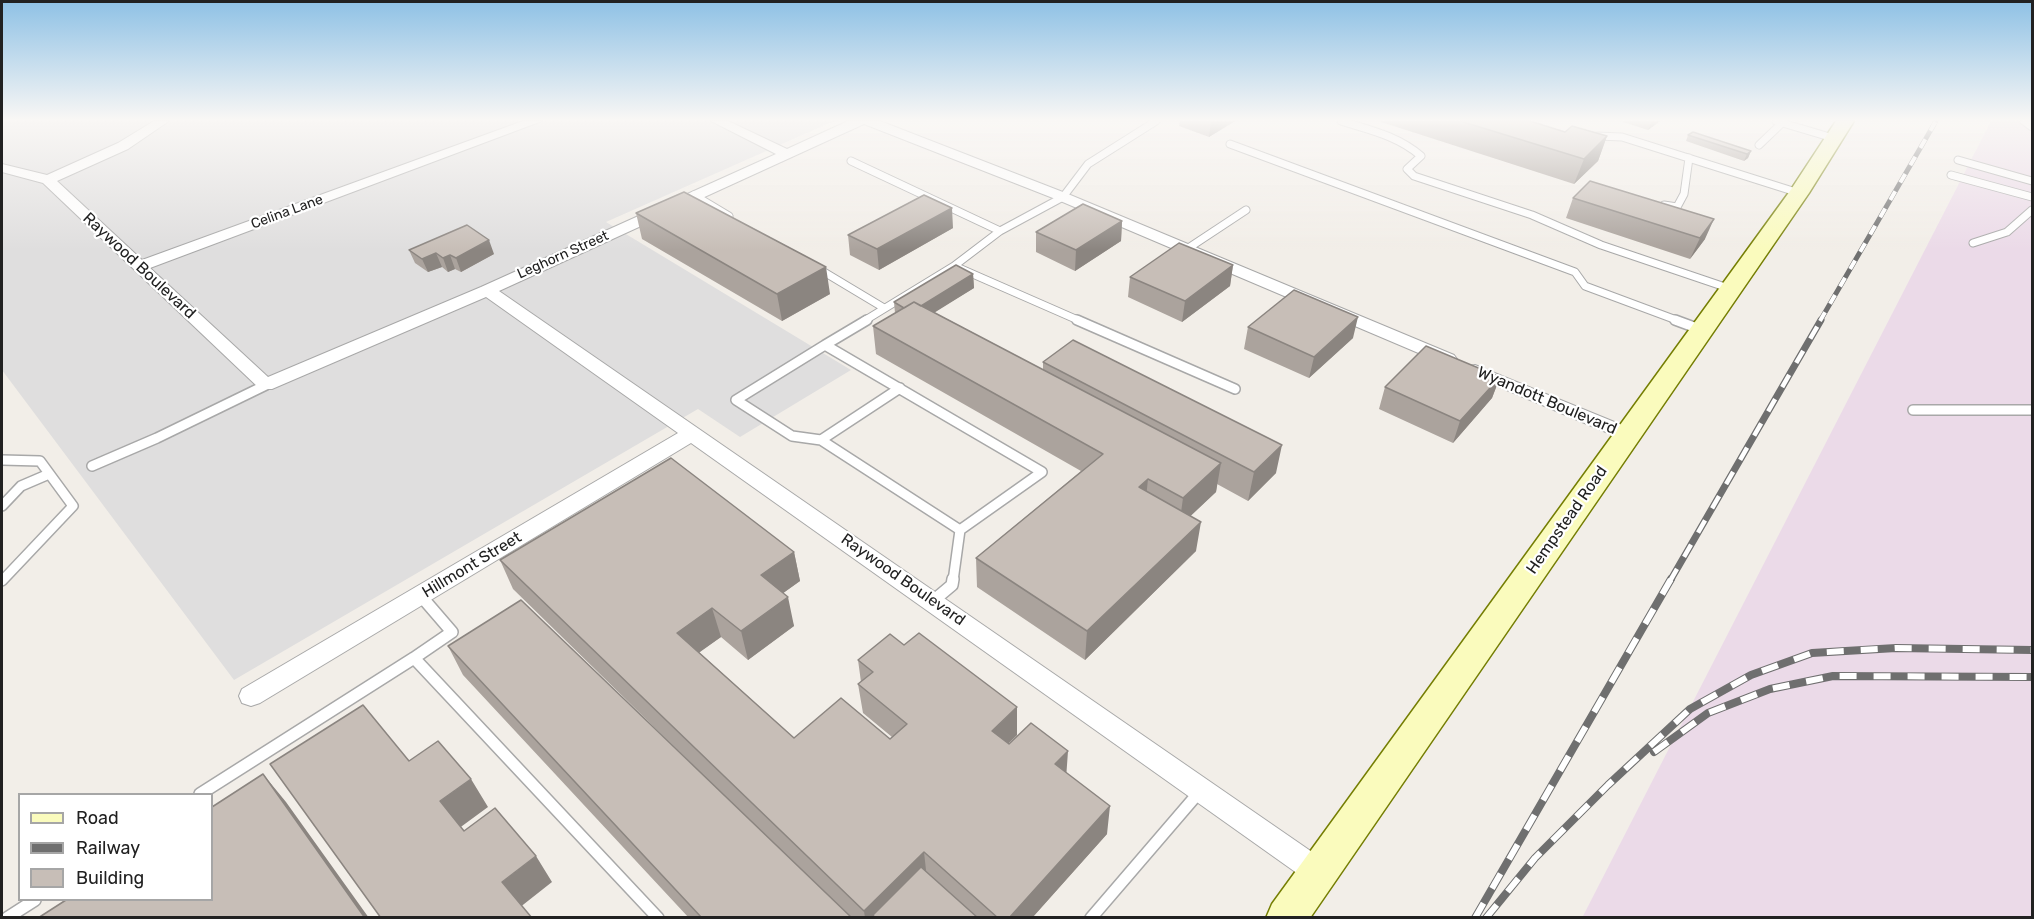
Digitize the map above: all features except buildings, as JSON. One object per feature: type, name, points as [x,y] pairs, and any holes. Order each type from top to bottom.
[{"type":"main road","name":"Hempstead Road","points":[[1286,918],[1817,164]]},
{"type":"street","points":[[48,180],[84,164]]},
{"type":"street","name":"Celina Lane","points":[[140,266],[419,164]]},
{"type":"street","name":"Leghorn Street","points":[[266,385],[487,290],[762,164]]},
{"type":"street","name":"Wyandott Boulevard","points":[[978,164],[1063,197],[1627,434]]},
{"type":"street","name":"Raywood Boulevard","points":[[2,168],[48,180],[266,385]]},
{"type":"street","name":"Raywood Boulevard","points":[[487,290],[1318,872]]},
{"type":"street","name":"Hillmont Street","points":[[251,696],[693,433]]},
{"type":"lane","points":[[857,164],[1000,231]]},
{"type":"lane","points":[[960,530],[820,440],[792,436],[736,400],[954,266],[1000,231],[1063,197],[1088,164]]},
{"type":"lane","points":[[1284,164],[1575,272],[1585,286],[1702,330]]},
{"type":"lane","points":[[1413,164],[1407,169],[1414,176],[1532,215],[1601,245],[1731,289]]},
{"type":"lane","points":[[1658,203],[1677,207],[1684,194],[1688,164]]},
{"type":"lane","points":[[1708,164],[1799,193]]},
{"type":"lane","points":[[1972,164],[2032,181]]},
{"type":"lane","points":[[1951,175],[2032,197]]},
{"type":"lane","points":[[694,195],[734,219]]},
{"type":"lane","points":[[1187,249],[1246,210]]},
{"type":"lane","points":[[1973,243],[2007,232],[2032,210]]},
{"type":"lane","points":[[954,266],[1235,389]]},
{"type":"lane","points":[[814,267],[884,308]]},
{"type":"lane","points":[[825,345],[1042,472],[960,530],[952,585],[933,601]]},
{"type":"lane","points":[[92,466],[166,434],[266,385]]},
{"type":"lane","points":[[820,440],[900,388]]},
{"type":"lane","points":[[1913,410],[2032,410]]},
{"type":"lane","points":[[2,460],[40,461],[73,506],[2,581]]},
{"type":"lane","points":[[2,506],[21,486],[49,474]]},
{"type":"lane","points":[[203,793],[452,632],[421,596]]},
{"type":"lane","points":[[414,658],[658,918]]},
{"type":"lane","points":[[1091,918],[1201,789]]},
{"type":"lane","points":[[7,918],[33,901]]},
{"type":"shaded area","points":[[2,164],[737,164],[606,222],[851,370],[740,437],[698,409],[234,680],[2,370]]},
{"type":"shaded area","points":[[1969,164],[2032,164],[2032,917],[1582,918]]},
{"type":"railway","points":[[1820,321],[1911,164]]},
{"type":"railway","points":[[1670,581],[1821,320]]},
{"type":"railway","points":[[1475,918],[1671,579]]},
{"type":"railway","points":[[1486,918],[1535,858],[1608,785],[1690,709],[1751,675],[1812,653],[1896,648],[2032,650]]},
{"type":"railway","points":[[1654,752],[1708,713],[1770,689],[1833,676],[2032,677]]}]
